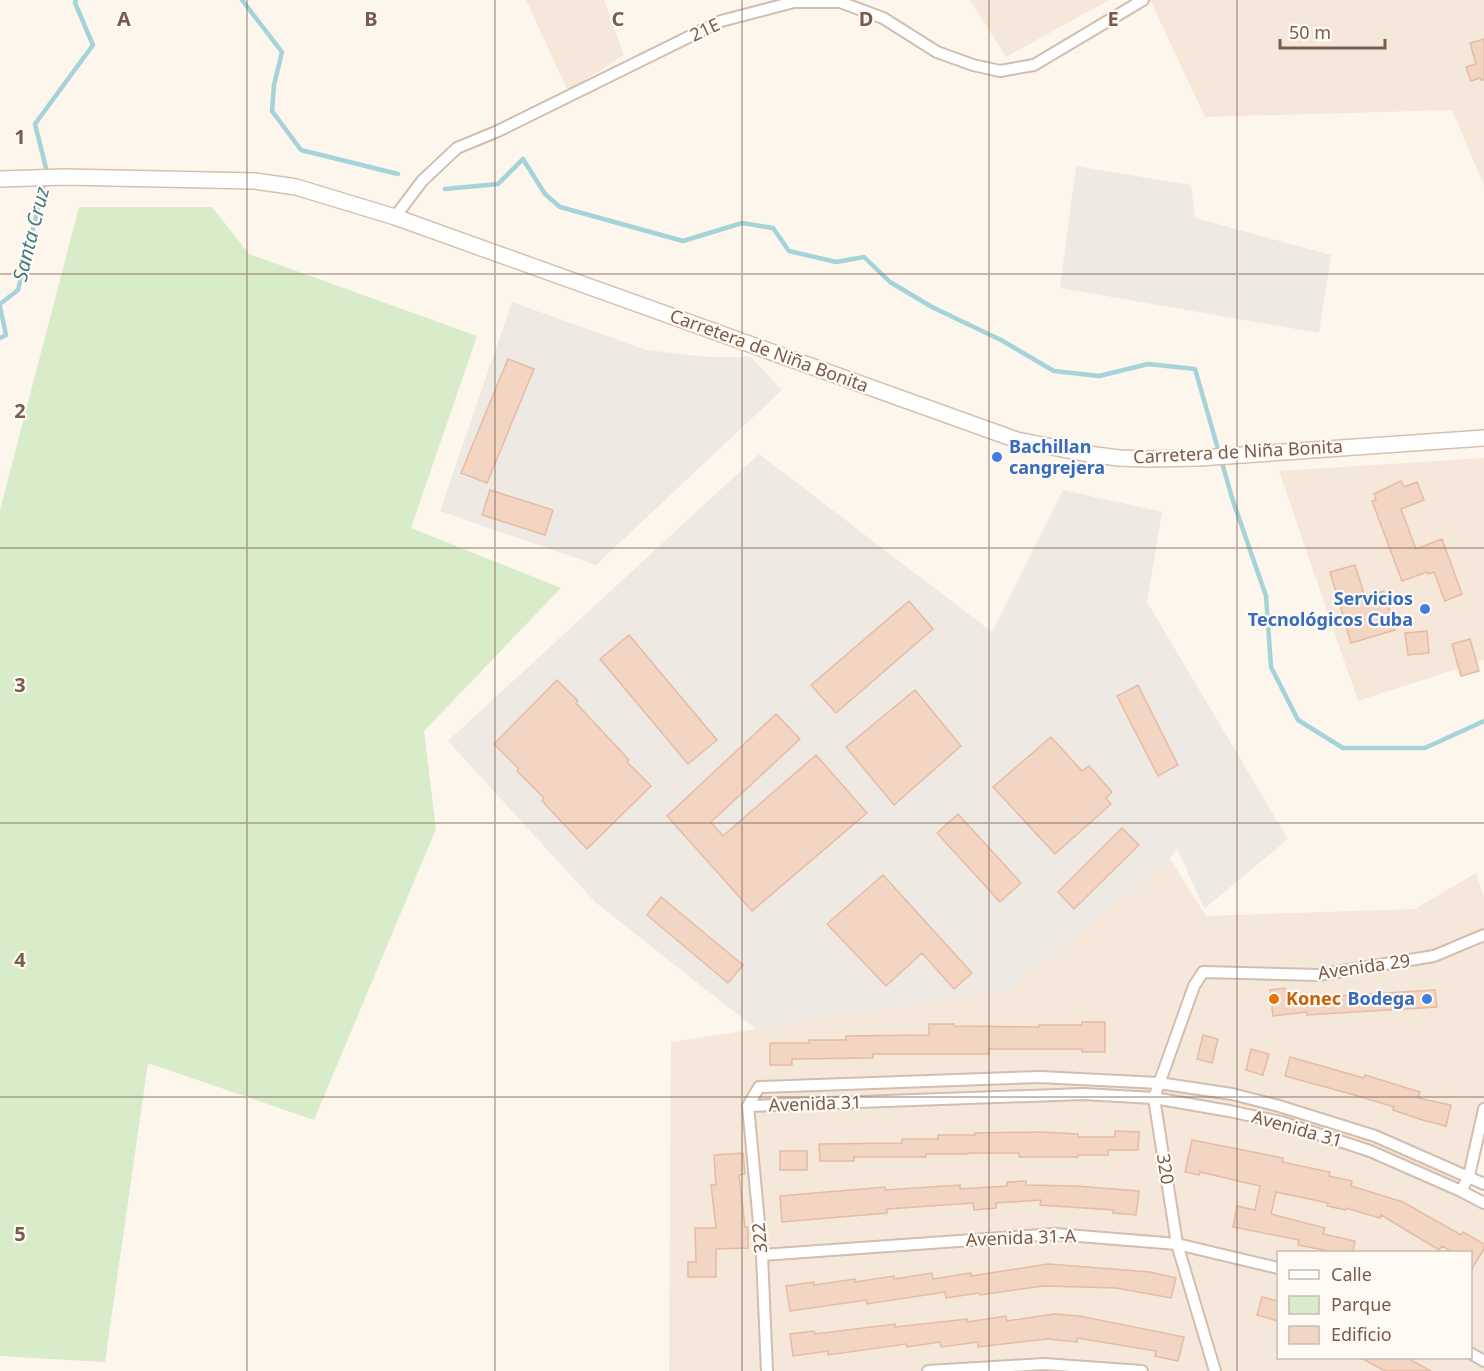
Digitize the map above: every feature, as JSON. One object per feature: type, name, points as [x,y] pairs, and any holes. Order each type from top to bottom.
[{"type":"main road","name":"Carretera de Niña Bonita","points":[[0,179],[64,177],[255,181],[296,187],[395,217],[1017,440],[1119,458],[1220,456],[1484,438]]},
{"type":"street","name":"21E","points":[[395,217],[422,181],[457,148],[518,121],[721,21],[794,2],[840,2],[883,18],[937,52],[973,65],[1000,71],[1034,65],[1143,0]]},
{"type":"street","name":"Avenida 29","points":[[1203,972],[1318,975],[1434,956],[1484,935]]},
{"type":"street","name":"320","points":[[1203,972],[1194,986],[1154,1098],[1177,1244],[1215,1371]]},
{"type":"street","name":"Avenida 31","points":[[748,1106],[759,1087],[1040,1077],[1159,1083],[1232,1094],[1279,1106],[1375,1136],[1484,1184]]},
{"type":"street","name":"Avenida 31","points":[[748,1106],[1083,1094],[1154,1098],[1281,1122],[1370,1151],[1484,1203]]},
{"type":"street","name":"322","points":[[748,1106],[762,1255],[767,1371]]},
{"type":"street","points":[[1461,1191],[1469,1176],[1484,1109]]},
{"type":"street","name":"Avenida 31-A","points":[[762,1255],[1055,1233],[1177,1244],[1277,1268]]},
{"type":"street","points":[[927,1371],[1044,1364],[1142,1371]]},
{"type":"shaded area","points":[[526,0],[604,0],[624,55],[568,91]]},
{"type":"shaded area","points":[[970,0],[1109,0],[1006,57]]},
{"type":"shaded area","points":[[1150,0],[1484,0],[1484,185],[1452,110],[1205,117]]},
{"type":"shaded area","points":[[1076,166],[1191,185],[1195,218],[1331,255],[1319,333],[1060,288]]},
{"type":"shaded area","points":[[512,302],[646,350],[708,357],[751,357],[782,390],[596,565],[440,511]]},
{"type":"shaded area","points":[[759,454],[992,632],[1063,490],[1162,512],[1147,602],[1288,839],[1204,909],[1177,848],[1170,859],[1010,990],[756,1029],[595,902],[448,741]]},
{"type":"shaded area","points":[[1484,458],[1484,660],[1358,701],[1279,471]]},
{"type":"shaded area","points":[[1170,859],[1206,916],[1415,909],[1476,873],[1484,896],[1484,1109],[1461,1190],[1484,1204],[1484,1371],[1142,1371],[1044,1364],[928,1371],[669,1371],[671,1042],[1010,990]]},
{"type":"green space","points":[[79,207],[212,207],[249,254],[477,336],[411,528],[561,588],[424,731],[436,829],[314,1120],[148,1063],[105,1362],[0,1356],[0,510]]},
{"type":"building","points":[[1484,39],[1484,80],[1480,78],[1471,81],[1466,67],[1476,64],[1470,43]]},
{"type":"building","points":[[508,359],[534,369],[487,483],[461,473]]},
{"type":"building","points":[[1401,481],[1404,487],[1417,482],[1424,500],[1401,509],[1416,549],[1442,539],[1462,594],[1445,601],[1434,572],[1428,574],[1427,572],[1402,581],[1372,501],[1376,500],[1374,494]]},
{"type":"building","points":[[490,490],[553,510],[545,535],[482,515]]},
{"type":"building","points":[[1355,565],[1365,597],[1384,591],[1395,630],[1351,643],[1330,572]]},
{"type":"building","points":[[909,601],[933,629],[836,713],[811,685]]},
{"type":"building","points":[[1427,631],[1429,653],[1408,655],[1405,633]]},
{"type":"building","points":[[629,635],[717,740],[688,764],[600,659]]},
{"type":"building","points":[[1470,639],[1479,671],[1461,676],[1452,644]]},
{"type":"building","points":[[557,680],[629,760],[627,762],[651,786],[587,849],[542,801],[544,798],[517,771],[519,769],[494,744]]},
{"type":"building","points":[[1138,685],[1178,765],[1158,776],[1117,696]]},
{"type":"building","points":[[915,690],[961,746],[894,805],[846,747]]},
{"type":"building","points":[[776,714],[800,739],[711,822],[723,836],[816,755],[867,813],[752,911],[667,816]]},
{"type":"building","points":[[1051,737],[1082,771],[1089,766],[1112,792],[1106,798],[1111,804],[1055,854],[993,787]]},
{"type":"building","points":[[958,814],[1021,883],[1000,902],[937,833]]},
{"type":"building","points":[[1122,828],[1139,845],[1074,909],[1058,892]]},
{"type":"building","points":[[883,875],[972,973],[954,989],[922,953],[886,986],[827,924]]},
{"type":"building","points":[[661,897],[743,965],[728,983],[647,915]]},
{"type":"building","points":[[1285,988],[1286,999],[1435,990],[1437,1007],[1307,1015],[1307,1012],[1273,1016],[1270,990]]},
{"type":"building","points":[[1082,1022],[1105,1022],[1105,1052],[1082,1052],[1082,1049],[989,1049],[989,1054],[873,1054],[873,1058],[792,1059],[792,1065],[770,1065],[770,1043],[846,1040],[846,1036],[929,1035],[929,1024],[1039,1027],[1039,1025],[1082,1025]]},
{"type":"building","points":[[1203,1035],[1218,1039],[1212,1063],[1197,1059]]},
{"type":"building","points":[[1251,1049],[1269,1054],[1263,1075],[1246,1070]]},
{"type":"building","points":[[1290,1057],[1364,1078],[1365,1075],[1420,1092],[1418,1098],[1451,1105],[1446,1126],[1393,1110],[1394,1107],[1285,1076]]},
{"type":"building","points":[[1115,1131],[1139,1132],[1138,1150],[1108,1150],[1108,1155],[1078,1155],[1078,1157],[1019,1157],[1019,1153],[968,1153],[926,1154],[926,1157],[854,1157],[854,1161],[820,1161],[819,1144],[902,1143],[902,1139],[938,1139],[938,1135],[975,1135],[975,1133],[1041,1132],[1078,1134],[1078,1137],[1115,1137]]},
{"type":"building","points":[[1192,1140],[1283,1158],[1282,1162],[1330,1172],[1329,1176],[1352,1181],[1351,1186],[1403,1202],[1461,1235],[1463,1232],[1484,1244],[1484,1249],[1472,1269],[1472,1251],[1450,1251],[1442,1246],[1439,1250],[1381,1215],[1380,1218],[1346,1208],[1346,1210],[1327,1206],[1328,1203],[1276,1192],[1271,1214],[1325,1228],[1323,1234],[1355,1241],[1353,1251],[1328,1251],[1298,1245],[1299,1240],[1233,1227],[1237,1206],[1255,1210],[1260,1186],[1200,1172],[1199,1175],[1185,1172]]},
{"type":"building","points":[[780,1151],[807,1151],[807,1170],[780,1170]]},
{"type":"building","points":[[743,1153],[745,1174],[739,1175],[745,1227],[748,1227],[748,1248],[716,1249],[716,1277],[688,1277],[688,1262],[696,1262],[695,1228],[716,1228],[711,1185],[716,1185],[714,1155]]},
{"type":"building","points":[[1026,1181],[1026,1185],[1139,1191],[1136,1215],[1113,1213],[1114,1210],[1040,1205],[1041,1200],[996,1203],[996,1208],[974,1210],[973,1203],[887,1209],[887,1213],[782,1222],[780,1196],[885,1187],[885,1190],[960,1185],[960,1189],[1007,1186],[1007,1182]]},
{"type":"building","points":[[1048,1264],[1150,1272],[1176,1278],[1171,1298],[1116,1288],[1043,1286],[946,1298],[945,1292],[867,1304],[867,1300],[790,1311],[786,1286],[814,1282],[814,1285],[855,1279],[855,1282],[894,1276],[894,1279],[932,1273],[933,1279],[971,1273],[971,1276]]},
{"type":"building","points":[[1262,1297],[1277,1301],[1277,1321],[1257,1315]]},
{"type":"building","points":[[1054,1314],[1079,1316],[1184,1337],[1178,1361],[1155,1356],[1156,1351],[1077,1338],[1077,1342],[1047,1339],[978,1347],[978,1342],[941,1347],[940,1342],[907,1347],[906,1344],[828,1355],[828,1351],[793,1356],[790,1334],[814,1331],[815,1334],[895,1324],[895,1327],[967,1319],[967,1322],[1006,1316],[1007,1321]]},
{"type":"building","points":[[1363,1359],[1409,1359],[1431,1371],[1385,1371]]},
{"type":"waterway","name":"Santa Cruz","points":[[0,304],[18,290],[47,172],[35,124],[93,45],[75,3],[76,0]]},
{"type":"waterway","points":[[242,0],[282,52],[274,85],[272,111],[301,150],[398,174]]},
{"type":"waterway","points":[[445,189],[498,184],[523,159],[545,194],[560,207],[683,241],[742,223],[773,228],[789,251],[836,262],[864,257],[890,282],[932,307],[1001,340],[1054,371],[1099,376],[1148,364],[1195,369],[1233,501],[1266,596],[1271,667],[1298,720],[1343,748],[1425,748],[1484,721]]},
{"type":"waterway","name":"Santa Cruz","points":[[0,307],[6,335],[0,338]]},
{"type":"place","name":"Bachillan cangrejera","points":[[997,457]]},
{"type":"place","name":"Servicios Tecnológicos Cuba","points":[[1425,609]]},
{"type":"place","name":"Konec","points":[[1274,999]]},
{"type":"place","name":"Bodega","points":[[1427,999]]}]
